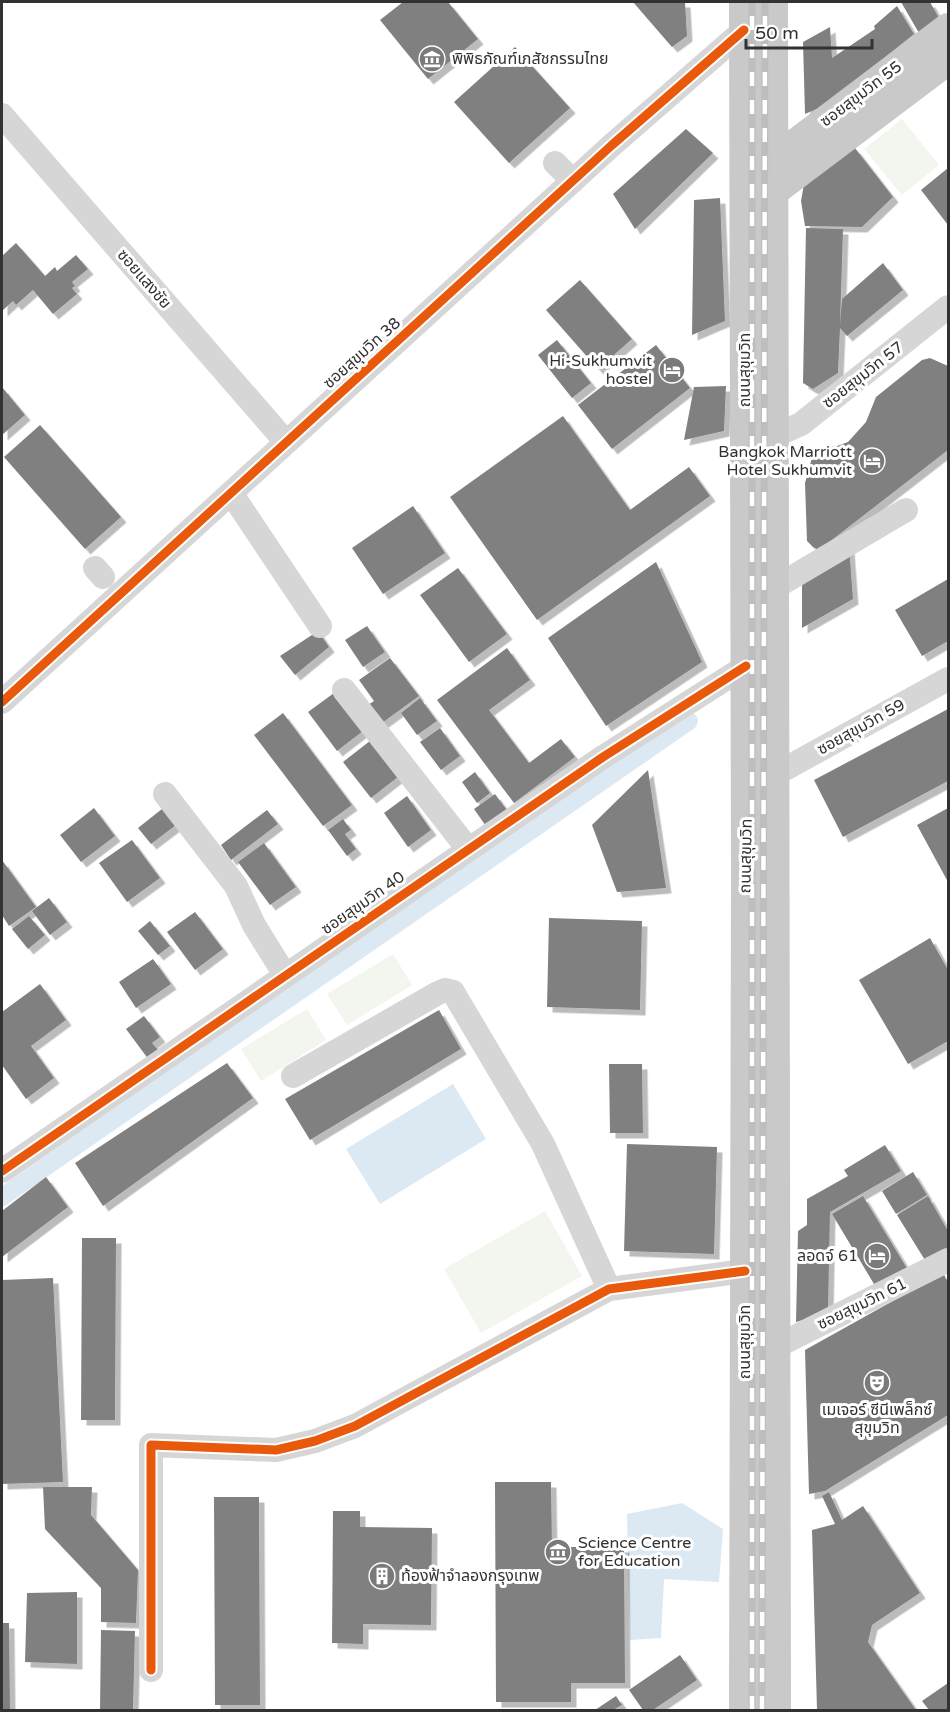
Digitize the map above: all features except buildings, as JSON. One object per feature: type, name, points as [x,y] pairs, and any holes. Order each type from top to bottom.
[{"type":"main road","name":"ถนนสุขุมวิท","points":[[759,159],[773,2]]},
{"type":"main road","name":"ถนนสุขุมวิท","points":[[744,16],[759,159],[774,436],[774,588],[760,665],[774,774],[776,1710]]},
{"type":"main road","name":"ซอยสุขุมวิท 55","points":[[759,159],[948,28]]},
{"type":"main road","name":"ซอยสุขุมวิท 55","points":[[760,192],[948,60]]},
{"type":"main road","name":"ถนนสุขุมวิท","points":[[744,1710],[745,1271],[760,665],[760,192]]},
{"type":"main road","points":[[745,1347],[775,1347]]},
{"type":"street","name":"ซอยสุขุมวิท 38","points":[[2,702],[573,181],[744,16]]},
{"type":"street","name":"ซอยแสงชัย","points":[[2,115],[286,442]]},
{"type":"street","points":[[555,163],[573,181]]},
{"type":"street","name":"ซอยสุขุมวิท 57","points":[[774,436],[801,424],[948,307]]},
{"type":"street","points":[[231,493],[320,626]]},
{"type":"street","points":[[774,588],[906,510]]},
{"type":"street","name":"ซอยสุขุมวิท 40","points":[[2,1170],[603,757],[760,665]]},
{"type":"street","name":"ซอยสุขุมวิท 59","points":[[774,774],[948,679]]},
{"type":"street","points":[[344,690],[468,849]]},
{"type":"street","points":[[165,794],[236,886],[259,933],[285,975]]},
{"type":"street","points":[[293,1076],[438,993],[445,990],[453,992],[460,1000],[543,1144],[609,1289]]},
{"type":"street","name":"ซอยสุขุมวิท 61","points":[[775,1347],[948,1260]]},
{"type":"street","points":[[151,1670],[151,1445],[276,1450],[315,1441],[355,1426],[609,1289],[745,1271]]},
{"type":"shaded area","points":[[902,119],[939,165],[902,195],[864,149]]},
{"type":"shaded area","points":[[393,954],[412,985],[347,1025],[327,994]]},
{"type":"shaded area","points":[[307,1009],[326,1040],[261,1081],[241,1049]]},
{"type":"shaded area","points":[[453,1084],[486,1139],[380,1204],[346,1149]]},
{"type":"shaded area","points":[[545,1211],[582,1276],[481,1333],[444,1269]]},
{"type":"shaded area","points":[[682,1503],[723,1529],[719,1582],[664,1579],[661,1638],[630,1640],[627,1514]]},
{"type":"waterway","points":[[2,1197],[689,721]]},
{"type":"railway","points":[[752,2],[752,1710]]},
{"type":"railway","points":[[762,1710],[765,2]]},
{"type":"cycle path","points":[[2,702],[612,145],[744,30]]},
{"type":"cycle path","points":[[2,1171],[603,757],[746,666]]},
{"type":"cycle path","points":[[151,1670],[151,1445],[276,1450],[315,1441],[355,1426],[609,1289],[745,1271]]},
{"type":"place","name":"พิพิธภัณฑ์เภสัชกรรมไทย","points":[[432,59]]},
{"type":"place","name":"Hi-Sukhumvit hostel","points":[[672,370]]},
{"type":"place","name":"Bangkok Marriott Hotel Sukhumvit","points":[[872,461]]},
{"type":"place","name":"ลอดจ์ 61","points":[[877,1256]]},
{"type":"place","name":"เมเจอร์ ซีนีเพล็กซ์ สุขุมวิท","points":[[877,1383]]},
{"type":"place","name":"Science Centre for Education","points":[[558,1552]]},
{"type":"place","name":"ท้องฟ้าจำลองกรุงเทพ","points":[[382,1576]]}]
